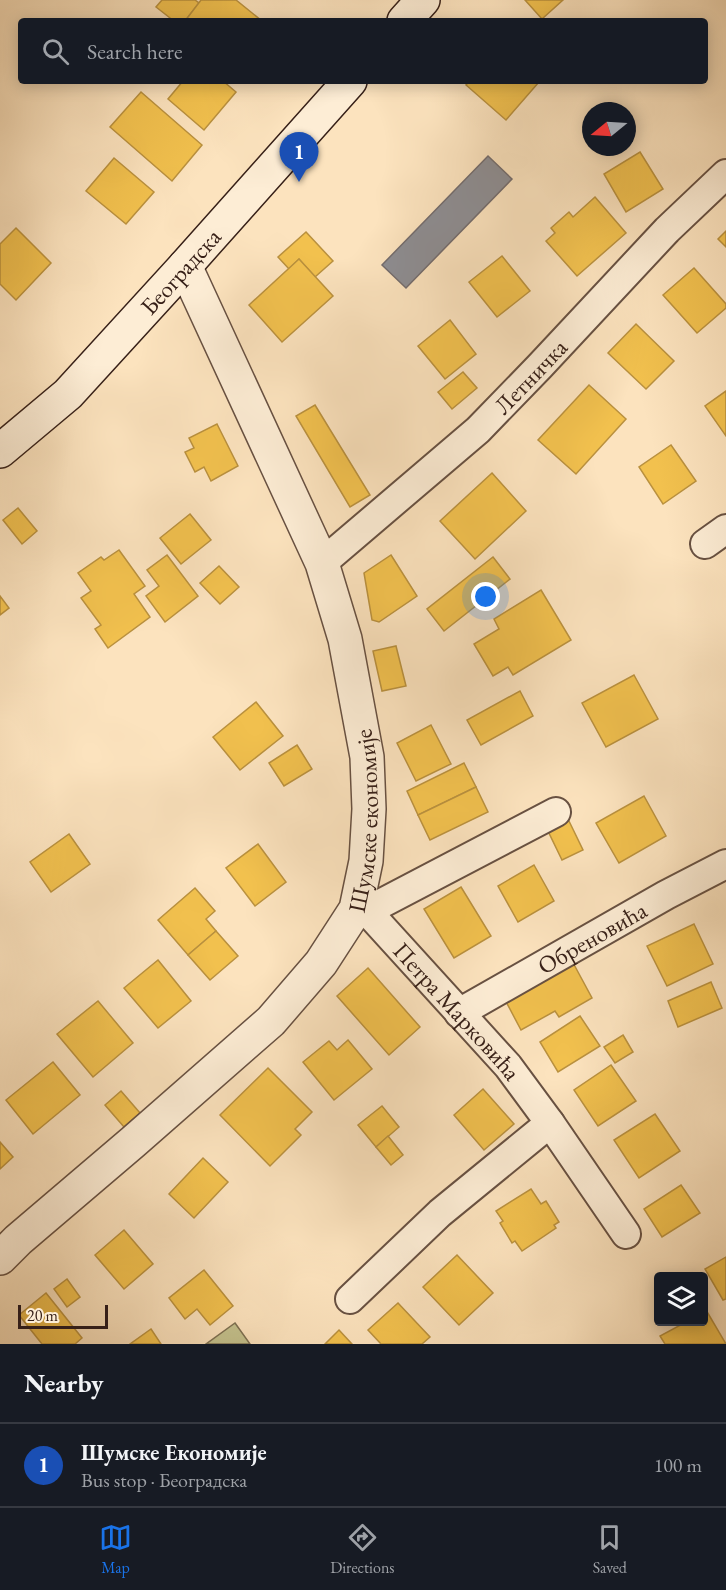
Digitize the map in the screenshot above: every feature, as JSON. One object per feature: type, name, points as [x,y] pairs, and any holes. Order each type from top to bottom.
[{"type":"street","points":[[407,18],[423,0]]},
{"type":"street","name":"Београдска","points":[[0,451],[68,394],[347,84]]},
{"type":"street","name":"Летничка","points":[[322,562],[478,430],[667,230],[726,174]]},
{"type":"street","name":"Шумске економије","points":[[0,1258],[271,1022],[321,963],[361,910],[369,809],[367,757],[345,639],[322,562],[185,266]]},
{"type":"street","points":[[361,910],[556,812]]},
{"type":"street","name":"Обреновића","points":[[459,1013],[666,895],[726,864]]},
{"type":"street","name":"Петра Марковића","points":[[361,910],[508,1066],[626,1234]]},
{"type":"street","points":[[350,1299],[440,1213],[550,1123]]},
{"type":"shaded area","points":[[235,1323],[250,1344],[206,1344]]},
{"type":"building: Homes","points":[[162,0],[195,0],[199,3],[187,18],[170,18],[156,7]]},
{"type":"building: Homes","points":[[201,0],[236,0],[258,18],[187,18]]},
{"type":"building: Homes","points":[[525,0],[563,0],[543,18]]},
{"type":"building: Homes","points":[[180,84],[227,84],[236,92],[204,130],[168,99]]},
{"type":"building: Homes","points":[[467,84],[537,84],[506,120]]},
{"type":"building: Homes","points":[[141,92],[202,145],[172,181],[110,127]]},
{"type":"building: Homes","points":[[640,152],[663,189],[626,212],[604,174]]},
{"type":"building: Homes","points":[[114,158],[154,192],[126,224],[86,191]]},
{"type":"building: Homes","points":[[595,197],[626,233],[577,276],[546,241],[555,233],[551,228],[569,212],[573,217]]},
{"type":"building: Homes","points":[[16,228],[51,263],[16,300],[0,284],[0,244]]},
{"type":"building: Homes","points":[[726,231],[726,247],[718,239]]},
{"type":"building: Homes","points":[[306,232],[333,261],[315,277],[299,259],[289,269],[278,257]]},
{"type":"building: Homes","points":[[502,256],[530,291],[497,317],[469,282]]},
{"type":"building: Homes","points":[[299,259],[333,296],[282,342],[249,305]]},
{"type":"building: Homes","points":[[694,268],[726,304],[726,308],[697,333],[663,295]]},
{"type":"building: Homes","points":[[450,320],[476,354],[445,379],[418,346]]},
{"type":"building: Homes","points":[[636,324],[674,361],[646,389],[608,353]]},
{"type":"building: Homes","points":[[463,372],[477,388],[452,409],[438,392]]},
{"type":"building: Homes","points":[[589,385],[626,419],[576,474],[538,440]]},
{"type":"building: Homes","points":[[726,391],[726,436],[705,406]]},
{"type":"building: Homes","points":[[315,405],[370,495],[350,507],[296,416]]},
{"type":"building: Homes","points":[[217,424],[238,466],[211,481],[204,467],[195,472],[185,452],[194,448],[189,438]]},
{"type":"building: Homes","points":[[671,445],[696,481],[663,504],[639,467]]},
{"type":"building: Homes","points":[[492,473],[526,511],[475,559],[440,521]]},
{"type":"building: Homes","points":[[18,508],[37,531],[22,544],[3,520]]},
{"type":"building: Homes","points":[[190,514],[211,540],[181,564],[160,538]]},
{"type":"building: Homes","points":[[119,550],[145,586],[134,594],[150,617],[108,648],[95,629],[101,625],[81,598],[91,591],[78,573],[101,557],[104,560]]},
{"type":"building: Homes","points":[[167,555],[198,596],[165,622],[146,596],[159,586],[147,570]]},
{"type":"building: Homes","points":[[391,555],[417,596],[379,622],[372,620],[364,573]]},
{"type":"building: Homes","points":[[493,557],[510,579],[444,631],[427,609]]},
{"type":"building: Homes","points":[[219,566],[239,587],[220,604],[200,583]]},
{"type":"building: Homes","points":[[541,590],[571,640],[513,675],[508,667],[493,676],[474,644],[499,629],[494,619]]},
{"type":"building: Homes","points":[[0,596],[9,608],[0,615]]},
{"type":"building: Homes","points":[[396,646],[406,686],[382,691],[373,651]]},
{"type":"building: Homes","points":[[634,675],[658,719],[606,747],[582,703]]},
{"type":"building: Homes","points":[[520,691],[533,716],[481,745],[467,720]]},
{"type":"building: Homes","points":[[256,702],[283,736],[240,770],[213,737]]},
{"type":"building: Homes","points":[[431,725],[451,764],[416,781],[397,743]]},
{"type":"building: Homes","points":[[297,745],[312,769],[284,786],[269,763]]},
{"type":"building: Homes","points":[[464,763],[476,787],[418,815],[407,791]]},
{"type":"building: Homes","points":[[476,787],[488,812],[430,840],[418,815]]},
{"type":"building: Homes","points":[[644,796],[666,836],[619,863],[596,823]]},
{"type":"building: Homes","points":[[568,819],[583,850],[562,860],[547,829]]},
{"type":"building: Homes","points":[[69,834],[90,864],[51,892],[30,862]]},
{"type":"building: Homes","points":[[258,844],[286,882],[255,906],[226,868]]},
{"type":"building: Homes","points":[[534,865],[554,901],[518,922],[498,886]]},
{"type":"building: Homes","points":[[461,887],[491,936],[454,958],[424,909]]},
{"type":"building: Homes","points":[[195,888],[215,911],[206,919],[216,931],[188,955],[158,920]]},
{"type":"building: Homes","points":[[694,924],[713,964],[667,986],[647,946]]},
{"type":"building: Homes","points":[[216,931],[238,956],[210,980],[188,955]]},
{"type":"building: Homes","points":[[571,959],[592,998],[559,1017],[555,1011],[521,1030],[503,996]]},
{"type":"building: Homes","points":[[158,960],[191,1001],[158,1028],[124,988]]},
{"type":"building: Homes","points":[[368,968],[420,1027],[389,1055],[337,996]]},
{"type":"building: Homes","points":[[711,982],[722,1008],[678,1027],[668,1001]]},
{"type":"building: Homes","points":[[98,1001],[133,1043],[93,1077],[57,1034]]},
{"type":"building: Homes","points":[[580,1016],[600,1046],[558,1072],[540,1042]]},
{"type":"building: Homes","points":[[623,1035],[633,1052],[615,1063],[604,1047]]},
{"type":"building: Homes","points":[[348,1040],[372,1069],[334,1100],[303,1062],[329,1041],[337,1050]]},
{"type":"building: Homes","points":[[53,1062],[80,1095],[33,1134],[6,1100]]},
{"type":"building: Homes","points":[[611,1065],[636,1101],[598,1126],[574,1090]]},
{"type":"building: Homes","points":[[268,1068],[312,1112],[295,1129],[301,1135],[270,1166],[220,1115]]},
{"type":"building: Homes","points":[[483,1089],[514,1124],[484,1150],[454,1115]]},
{"type":"building: Homes","points":[[121,1091],[140,1113],[124,1127],[105,1105]]},
{"type":"building: Homes","points":[[382,1106],[399,1127],[376,1147],[358,1125]]},
{"type":"building: Homes","points":[[655,1114],[680,1151],[639,1178],[614,1140]]},
{"type":"building: Homes","points":[[388,1136],[403,1155],[391,1165],[376,1147]]},
{"type":"building: Homes","points":[[0,1142],[13,1157],[0,1169]]},
{"type":"building: Homes","points":[[203,1158],[228,1182],[194,1218],[169,1194]]},
{"type":"building: Homes","points":[[681,1185],[700,1213],[662,1237],[644,1209]]},
{"type":"building: Homes","points":[[531,1189],[541,1204],[546,1201],[559,1222],[554,1225],[556,1228],[522,1251],[515,1241],[512,1243],[496,1211]]},
{"type":"building: Homes","points":[[124,1230],[153,1264],[124,1289],[95,1255]]},
{"type":"building: Homes","points":[[457,1255],[493,1293],[459,1325],[423,1287]]},
{"type":"building: Homes","points":[[726,1257],[726,1299],[723,1300],[705,1269]]},
{"type":"building: Homes","points":[[204,1270],[233,1306],[210,1325],[197,1309],[185,1319],[169,1298]]},
{"type":"building: Homes","points":[[67,1279],[80,1297],[67,1307],[54,1289]]},
{"type":"building: Homes","points":[[46,1293],[82,1338],[75,1344],[42,1344],[19,1315]]},
{"type":"building: Homes","points":[[398,1303],[430,1337],[422,1344],[381,1344],[368,1330]]},
{"type":"building: Homes","points":[[708,1313],[726,1344],[665,1344],[660,1336],[679,1326],[708,1326]]},
{"type":"building: Homes","points":[[151,1329],[161,1344],[130,1344]]},
{"type":"building: Homes","points":[[339,1330],[352,1344],[325,1344]]},
{"type":"building: Industry","points":[[488,156],[512,179],[406,288],[382,265]]},
{"type":"place","name":"Шумске Економије","points":[[299,182]]}]
